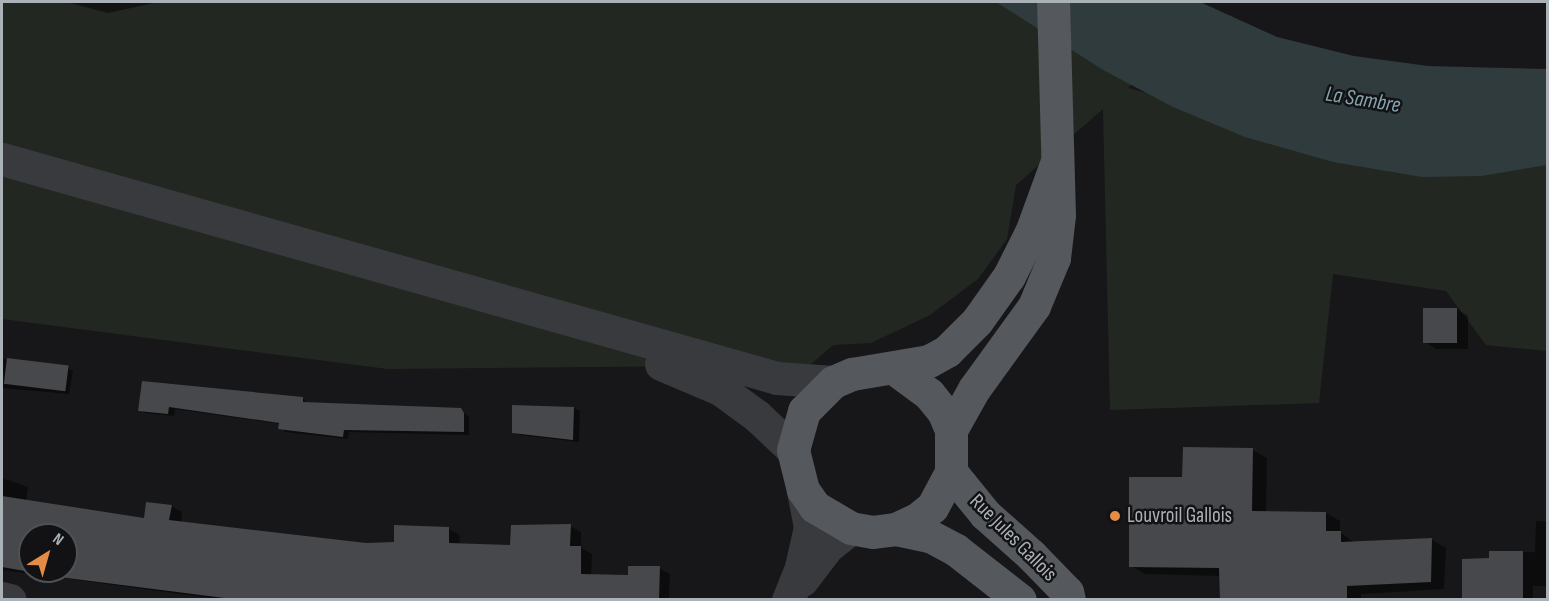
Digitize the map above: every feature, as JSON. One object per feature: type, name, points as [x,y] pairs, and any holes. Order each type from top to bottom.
[{"type":"main road","points":[[951,430],[974,389],[1034,306],[1050,267],[1059,215],[1053,2]]},
{"type":"main road","points":[[895,369],[930,394],[943,411],[951,430],[951,472],[932,507],[896,529],[873,532],[851,528],[824,513],[803,490],[793,450],[804,411],[833,382],[852,374],[895,369],[929,361],[947,351],[977,321],[1009,276],[1032,230],[1056,165]]},
{"type":"main road","name":"Rue Jules Gallois","points":[[951,472],[985,514],[1072,597]]},
{"type":"main road","name":"Rue Jules Gallois","points":[[896,529],[930,536],[956,550],[1020,600]]},
{"type":"street","points":[[2,159],[445,287],[777,378],[833,382]]},
{"type":"street","points":[[445,287],[667,366],[720,389],[758,416],[793,450]]},
{"type":"street","points":[[790,595],[810,527],[803,490]]},
{"type":"street","points":[[790,595],[828,546],[851,528]]},
{"type":"street","points":[[2,598],[10,600]]},
{"type":"shaded area","points":[[2,2],[1019,2],[1183,39],[1128,88],[1409,161],[1547,142],[1547,351],[1486,345],[1446,291],[1333,274],[1319,403],[1110,410],[1103,109],[1016,185],[1007,239],[978,279],[930,315],[871,343],[833,345],[810,365],[388,369],[2,319]]},
{"type":"water","name":"La Sambre","points":[[996,2],[1200,2],[1277,37],[1354,56],[1428,66],[1547,69],[1547,165],[1481,176],[1422,177],[1333,162],[1245,137],[1173,107],[1105,71]]},
{"type":"building","points":[[1423,308],[1457,308],[1457,343],[1423,343]]},
{"type":"building","points":[[7,358],[69,366],[65,391],[4,384]]},
{"type":"building","points":[[142,381],[303,397],[303,402],[461,408],[464,413],[464,432],[344,430],[343,437],[278,429],[279,423],[169,407],[168,414],[138,411]]},
{"type":"building","points":[[512,405],[574,407],[573,440],[512,433]]},
{"type":"building","points":[[1183,447],[1253,448],[1252,511],[1326,512],[1326,531],[1341,531],[1341,542],[1432,538],[1431,582],[1347,586],[1347,600],[1220,600],[1219,568],[1129,567],[1129,477],[1182,477]]},
{"type":"building","points":[[2,496],[144,518],[146,502],[172,505],[169,520],[366,543],[394,542],[394,525],[449,527],[449,543],[510,545],[511,525],[571,524],[570,546],[581,546],[581,574],[628,575],[628,566],[660,566],[659,600],[240,600],[78,579],[78,523],[18,523],[18,570],[2,567]]},
{"type":"building","points":[[1489,551],[1523,551],[1523,600],[1462,600],[1462,559],[1489,558]]},
{"type":"place","name":"Louvroil Gallois","points":[[1115,516]]}]
